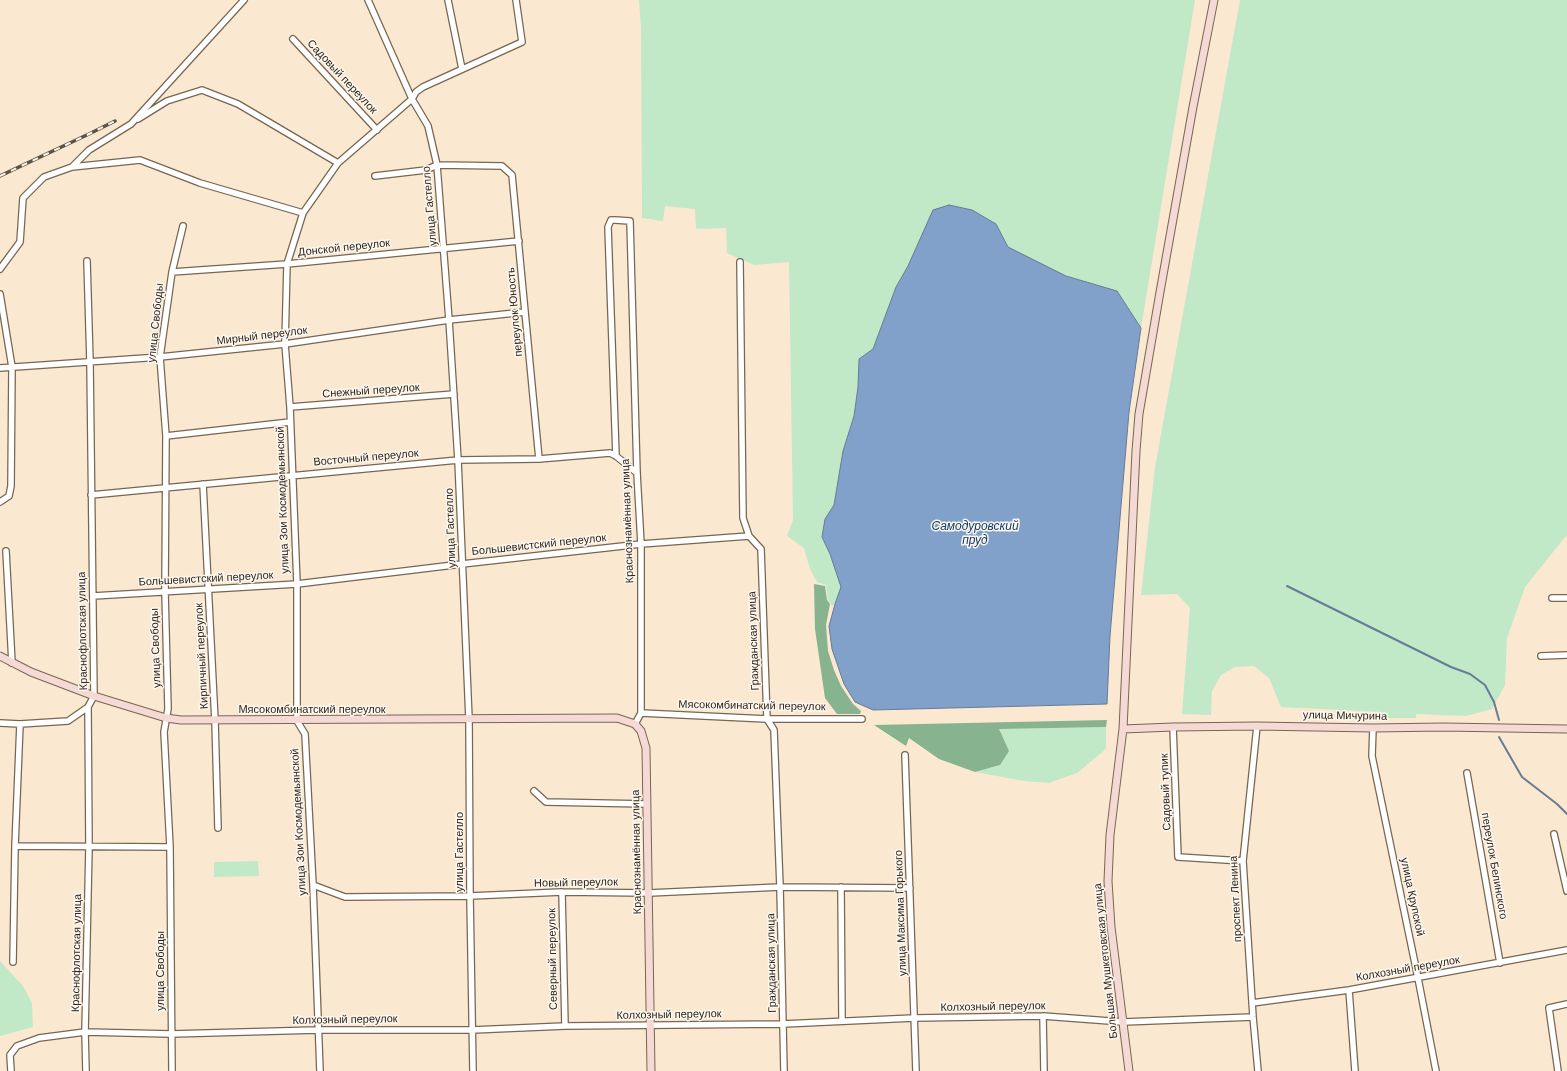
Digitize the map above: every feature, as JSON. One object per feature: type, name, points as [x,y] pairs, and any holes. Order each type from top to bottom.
[{"type":"main road","name":"Большая Мушкетовская улица","points":[[1129,1071],[1111,927],[1108,881],[1110,835],[1123,729],[1139,414],[1190,122],[1214,0]]},
{"type":"main road","name":"Мясокомбинатский переулок","points":[[0,656],[55,682],[94,696],[166,718],[181,720],[297,721],[617,718],[635,724]]},
{"type":"main road","name":"Краснознамённая улица","points":[[635,724],[641,731],[646,748],[651,1071]]},
{"type":"main road","name":"улица Мичурина","points":[[1123,729],[1173,726],[1567,729]]},
{"type":"street","points":[[131,124],[244,0]]},
{"type":"street","name":"улица Гастелло","points":[[368,0],[412,99],[428,126],[437,165],[458,460],[469,719],[473,1071]]},
{"type":"street","points":[[448,0],[462,69]]},
{"type":"street","name":"улица Зои Космодемьянской","points":[[320,1071],[305,734],[297,721],[297,584],[290,407],[285,344],[287,264],[303,213],[338,163],[412,99],[416,92],[423,87],[522,42],[516,0]]},
{"type":"street","name":"Садовый переулок","points":[[293,39],[377,130]]},
{"type":"street","points":[[72,167],[89,150],[167,101],[202,90],[238,104],[338,163]]},
{"type":"street","points":[[0,268],[20,242],[23,198],[44,177],[72,167],[140,160],[200,183],[303,213]]},
{"type":"street","points":[[375,176],[426,170],[437,165]]},
{"type":"street","name":"переулок Юность","points":[[437,165],[502,166],[512,175],[539,460]]},
{"type":"street","name":"Краснознамённая улица","points":[[616,456],[608,227],[611,220],[630,221],[637,473],[641,544],[641,713],[635,724]]},
{"type":"street","name":"улица Свободы","points":[[172,1071],[170,847],[164,732],[168,709],[165,592],[166,436],[160,357],[172,272],[183,226]]},
{"type":"street","name":"Донской переулок","points":[[172,272],[287,264],[519,241]]},
{"type":"street","name":"Краснофлотская улица","points":[[86,1071],[85,1032],[89,847],[88,707],[94,696],[90,362],[87,261]]},
{"type":"street","name":"Гражданская улица","points":[[740,262],[743,518],[749,536],[761,550],[767,719],[774,730],[780,887],[784,1071]]},
{"type":"street","points":[[0,502],[9,496],[11,486],[12,367],[1,296]]},
{"type":"street","name":"Мирный переулок","points":[[0,368],[160,357],[285,344],[449,320],[525,312]]},
{"type":"street","name":"Снежный переулок","points":[[290,407],[454,394]]},
{"type":"street","points":[[166,436],[290,422]]},
{"type":"street","name":"Восточный переулок","points":[[91,495],[458,460],[539,460],[610,453],[616,456]]},
{"type":"street","points":[[616,456],[637,473]]},
{"type":"street","name":"Кирпичный переулок","points":[[203,484],[215,721],[218,828]]},
{"type":"street","name":"Большевистский переулок","points":[[93,596],[297,584],[641,544],[749,536]]},
{"type":"street","points":[[6,551],[12,663]]},
{"type":"street","points":[[1552,598],[1567,598]]},
{"type":"street","points":[[1541,656],[1567,655]]},
{"type":"street","points":[[0,723],[20,724],[68,721],[88,707]]},
{"type":"street","name":"Мясокомбинатский переулок","points":[[641,713],[767,719],[862,719]]},
{"type":"street","points":[[13,962],[14,846],[20,724]]},
{"type":"street","name":"Садовый тупик","points":[[1173,726],[1178,857],[1243,861]]},
{"type":"street","name":"проспект Ленина","points":[[1257,726],[1243,861],[1258,1071]]},
{"type":"street","name":"улица Крупской","points":[[1373,728],[1372,756],[1436,1071]]},
{"type":"street","name":"улица Максима Горького","points":[[905,755],[916,1071]]},
{"type":"street","name":"переулок Белинского","points":[[1467,773],[1500,963]]},
{"type":"street","points":[[534,791],[546,802],[647,804]]},
{"type":"street","points":[[1554,834],[1567,891]]},
{"type":"street","points":[[14,846],[170,847]]},
{"type":"street","name":"Новый переулок","points":[[312,885],[345,897],[470,896],[562,892],[649,893],[780,887],[910,888]]},
{"type":"street","points":[[841,887],[842,1021]]},
{"type":"street","name":"Северный переулок","points":[[562,892],[565,1026]]},
{"type":"street","name":"Колхозный переулок","points":[[1252,1003],[1349,990],[1567,950]]},
{"type":"street","points":[[1349,990],[1355,1071]]},
{"type":"street","points":[[1558,1071],[1549,1008],[1567,1004]]},
{"type":"street","points":[[1043,1016],[1044,1071]]},
{"type":"street","name":"Колхозный переулок","points":[[12,1071],[10,1055],[17,1046],[39,1038],[85,1032],[171,1034],[317,1030],[472,1030],[565,1026],[783,1024],[914,1018],[1043,1016],[1123,1022],[1253,1017]]},
{"type":"green space","points":[[639,0],[1195,0],[1141,328],[1117,291],[1066,276],[1008,247],[996,224],[920,242],[896,287],[873,349],[859,359],[858,387],[854,416],[843,451],[834,505],[825,519],[822,537],[830,554],[841,587],[835,604],[832,606],[828,600],[826,585],[817,582],[810,569],[804,548],[787,536],[793,520],[789,262],[754,265],[727,253],[726,228],[696,229],[695,209],[665,206],[663,221],[642,218],[641,27]]},
{"type":"green space","points":[[1240,0],[1567,0],[1567,536],[1525,587],[1507,638],[1505,685],[1492,709],[1466,716],[1416,714],[1416,718],[1383,718],[1383,712],[1281,707],[1269,678],[1254,666],[1235,667],[1221,675],[1212,691],[1211,715],[1182,714],[1190,608],[1177,594],[1141,595],[1155,467]]},
{"type":"green space","points":[[814,584],[825,586],[827,600],[830,604],[826,625],[828,651],[834,670],[841,686],[853,704],[861,711],[860,714],[837,714],[825,698],[815,629]]},
{"type":"green space","points":[[1107,720],[1106,727],[999,729],[1009,751],[1000,765],[975,772],[939,759],[909,738],[906,746],[874,725]]},
{"type":"green space","points":[[1106,727],[1106,749],[1077,773],[1049,783],[1024,781],[975,772],[1000,765],[999,729]]},
{"type":"green space","points":[[258,861],[259,876],[214,877],[214,862]]},
{"type":"green space","points":[[0,961],[23,986],[32,1003],[33,1027],[0,1036]]},
{"type":"water","name":"Самодуровский пруд","points":[[949,205],[972,210],[996,224],[1008,247],[1066,276],[1117,291],[1141,328],[1129,412],[1110,636],[1107,704],[873,710],[855,702],[844,684],[832,649],[829,626],[841,587],[830,554],[822,537],[825,519],[834,505],[843,451],[854,416],[858,387],[859,359],[873,349],[896,287],[908,266],[933,210]]},
{"type":"waterway","points":[[1287,586],[1451,667],[1470,674],[1485,685],[1494,702],[1499,720]]},
{"type":"waterway","points":[[1499,737],[1522,777],[1557,804],[1567,814]]},
{"type":"railway","points":[[0,176],[115,121]]}]
